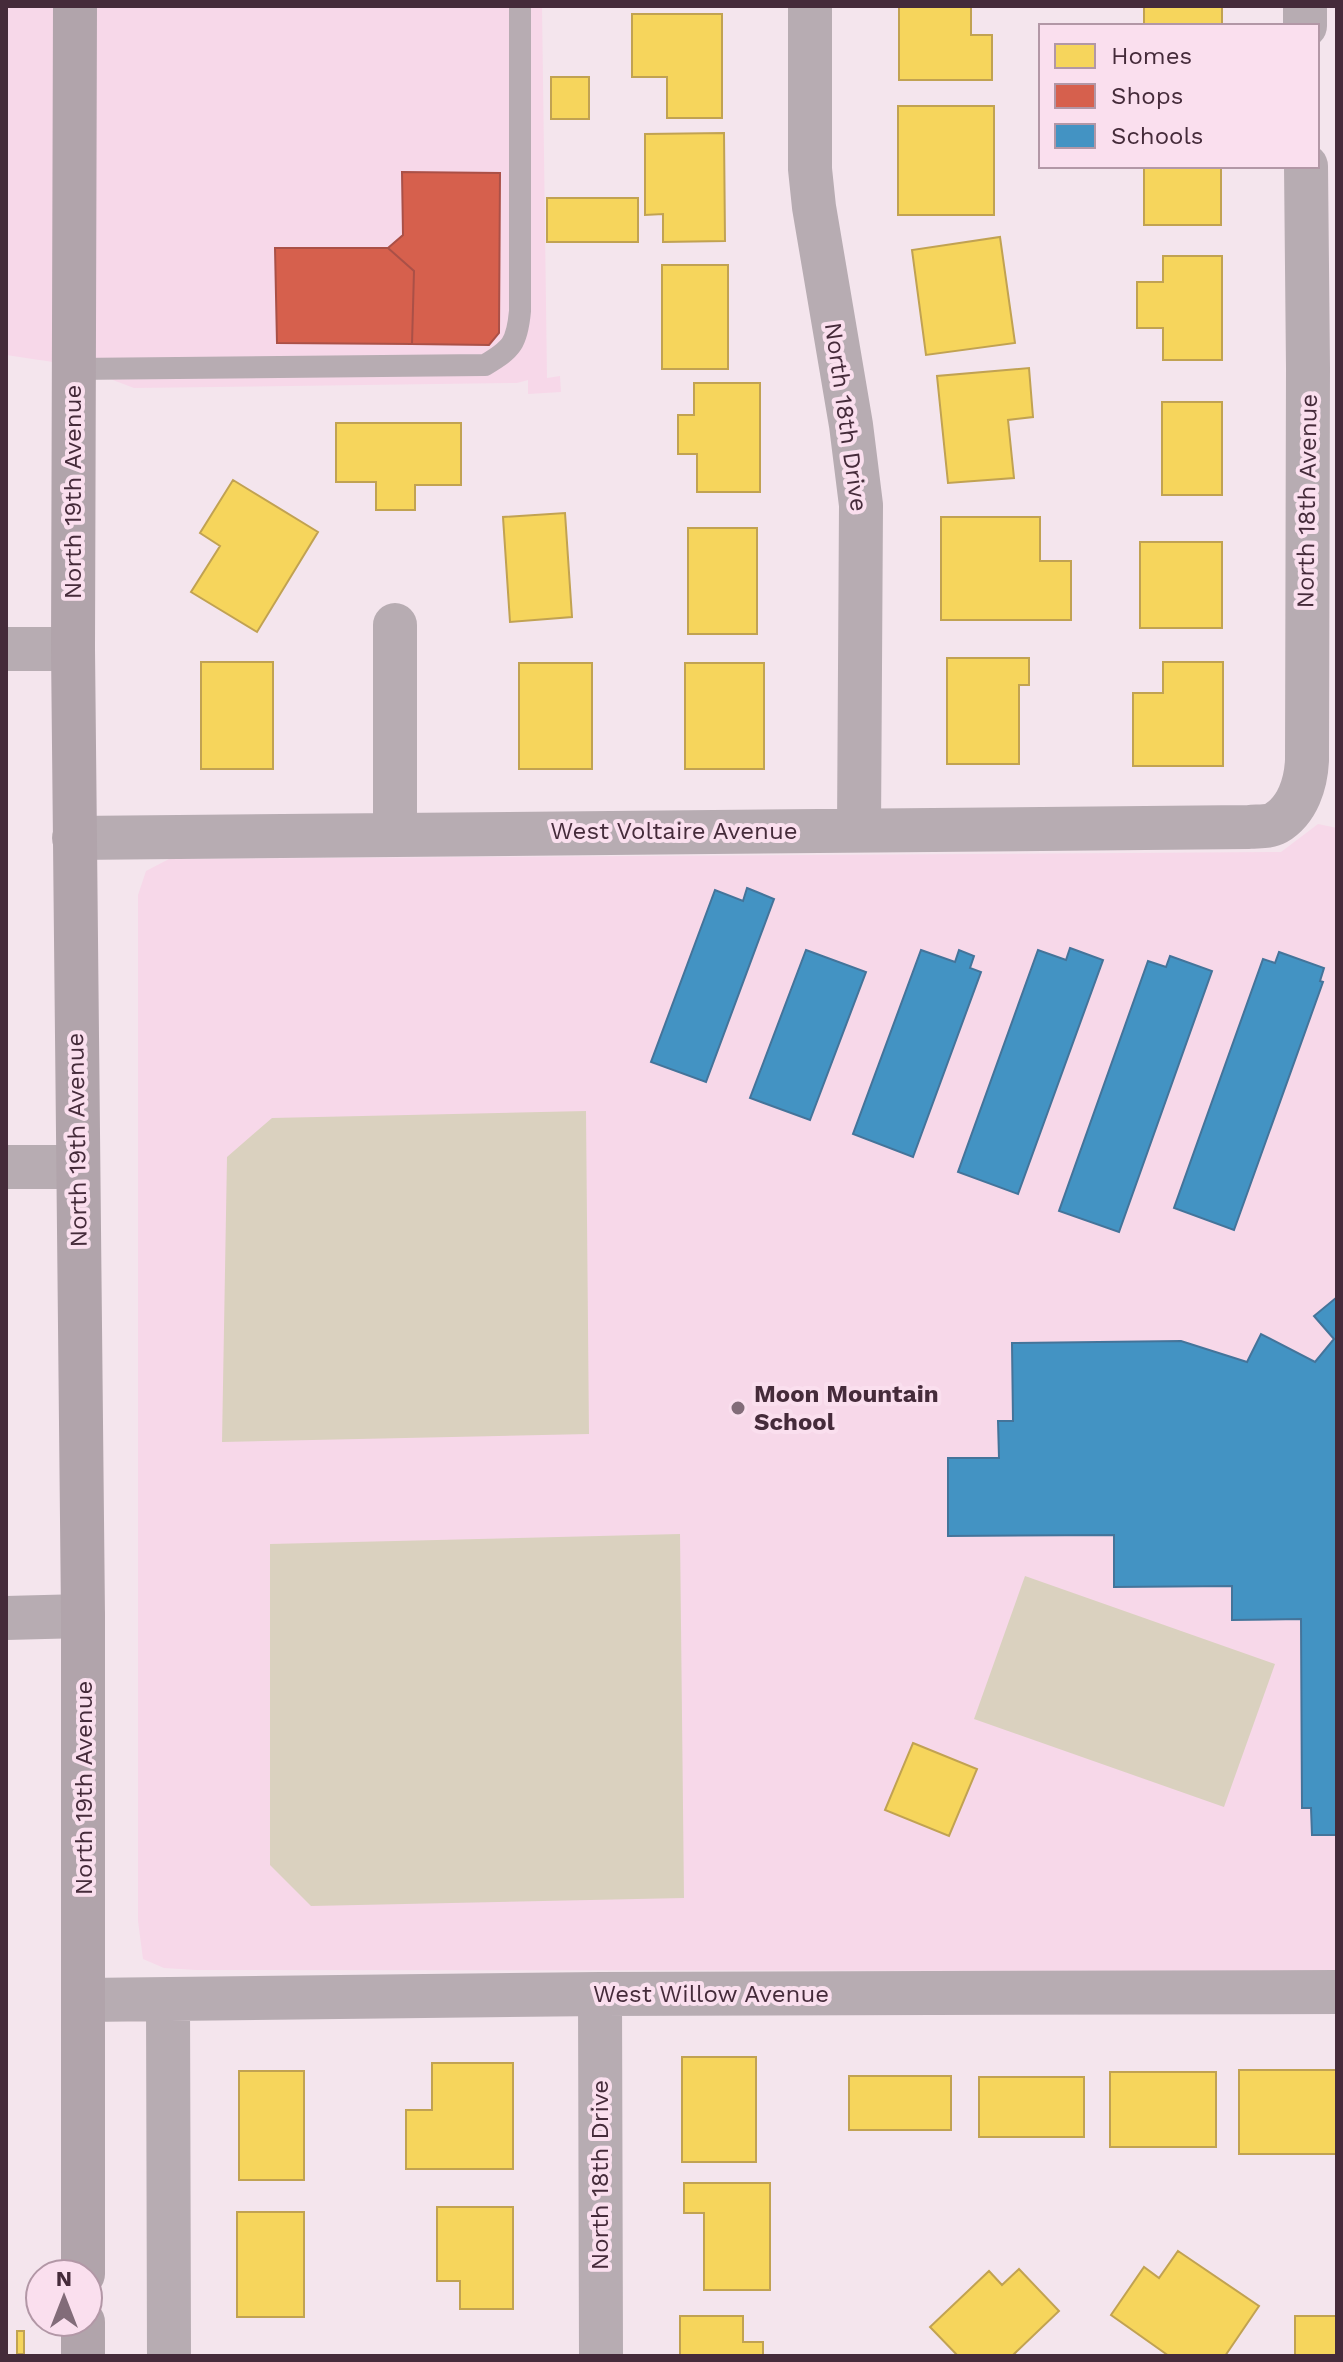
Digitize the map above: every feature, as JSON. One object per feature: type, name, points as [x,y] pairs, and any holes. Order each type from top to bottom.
[{"type":"main road","name":"North 19th Avenue","points":[[75,6],[73,649],[83,1616],[83,2258]]},
{"type":"street","name":"North 18th Drive","points":[[810,6],[813,194],[861,505],[859,830]]},
{"type":"street","name":"North 18th Avenue","points":[[1274,824],[1290,811],[1306,777],[1322,599],[1308,368],[1306,168]]},
{"type":"street","points":[[395,625],[395,833]]},
{"type":"street","points":[[6,649],[73,649]]},
{"type":"street","name":"West Voltaire Avenue","points":[[74,838],[1249,827],[1274,824]]},
{"type":"street","points":[[6,1167],[77,1167]]},
{"type":"street","points":[[6,1618],[83,1616]]},
{"type":"street","name":"West Willow Avenue","points":[[84,2000],[600,1994],[1337,1992]]},
{"type":"street","name":"North 18th Drive","points":[[600,1994],[601,2356]]},
{"type":"street","points":[[168,1999],[169,2356]]},
{"type":"lane","points":[[73,369],[485,365],[509,351],[519,329],[520,311],[520,6]]},
{"type":"shaded area","points":[[6,6],[542,6],[547,378],[560,376],[561,392],[528,394],[528,380],[517,383],[134,388],[73,365],[6,355]]},
{"type":"shaded area","name":"Moon Mountain School","points":[[1318,824],[1337,828],[1337,1971],[196,1970],[164,1968],[143,1959],[138,1921],[138,895],[146,871],[169,859],[1281,852]]},
{"type":"shaded area","points":[[586,1111],[589,1434],[222,1442],[227,1157],[272,1118]]},
{"type":"shaded area","points":[[680,1534],[684,1898],[311,1906],[270,1865],[270,1544]]},
{"type":"shaded area","points":[[1025,1576],[1275,1664],[1224,1807],[974,1719]]},
{"type":"building: Homes","points":[[899,6],[971,6],[971,35],[992,35],[992,80],[899,80]]},
{"type":"building: Homes","points":[[1144,6],[1222,6],[1222,24],[1144,24]]},
{"type":"building: Homes","points":[[632,14],[722,14],[722,118],[667,118],[667,77],[632,77]]},
{"type":"building: Homes","points":[[551,77],[589,77],[589,119],[551,119]]},
{"type":"building: Homes","points":[[898,106],[994,106],[994,215],[898,215]]},
{"type":"building: Homes","points":[[724,133],[725,241],[663,242],[663,214],[645,215],[645,134]]},
{"type":"building: Homes","points":[[1144,168],[1221,168],[1221,225],[1144,225]]},
{"type":"building: Homes","points":[[547,198],[638,198],[638,242],[547,242]]},
{"type":"building: Homes","points":[[1000,237],[1015,343],[926,355],[912,250]]},
{"type":"building: Homes","points":[[1163,256],[1222,256],[1222,360],[1163,360],[1163,328],[1137,328],[1137,282],[1163,282]]},
{"type":"building: Homes","points":[[662,265],[728,265],[728,369],[662,369]]},
{"type":"building: Homes","points":[[1029,368],[1033,417],[1008,420],[1014,478],[948,483],[937,376]]},
{"type":"building: Homes","points":[[694,383],[760,383],[760,492],[697,492],[697,454],[678,454],[678,415],[694,415]]},
{"type":"building: Homes","points":[[1162,402],[1222,402],[1222,495],[1162,495]]},
{"type":"building: Homes","points":[[336,423],[461,423],[461,485],[415,485],[415,510],[376,510],[376,482],[336,482]]},
{"type":"building: Homes","points":[[233,480],[318,532],[257,632],[191,592],[220,546],[200,533]]},
{"type":"building: Homes","points":[[565,513],[572,617],[510,622],[503,517]]},
{"type":"building: Homes","points":[[941,517],[1040,517],[1040,561],[1071,561],[1071,620],[941,620]]},
{"type":"building: Homes","points":[[688,528],[757,528],[757,634],[688,634]]},
{"type":"building: Homes","points":[[1140,542],[1222,542],[1222,628],[1140,628]]},
{"type":"building: Homes","points":[[947,658],[1029,658],[1029,685],[1019,685],[1019,764],[947,764]]},
{"type":"building: Homes","points":[[201,662],[273,662],[273,769],[201,769]]},
{"type":"building: Homes","points":[[1163,662],[1223,662],[1223,766],[1133,766],[1133,693],[1163,693]]},
{"type":"building: Homes","points":[[519,663],[592,663],[592,769],[519,769]]},
{"type":"building: Homes","points":[[685,663],[764,663],[764,769],[685,769]]},
{"type":"building: Homes","points":[[913,1743],[977,1769],[949,1836],[885,1810]]},
{"type":"building: Homes","points":[[682,2057],[756,2057],[756,2162],[682,2162]]},
{"type":"building: Homes","points":[[432,2063],[513,2063],[513,2169],[406,2169],[406,2110],[432,2110]]},
{"type":"building: Homes","points":[[1239,2070],[1337,2070],[1337,2154],[1239,2154]]},
{"type":"building: Homes","points":[[239,2071],[304,2071],[304,2180],[239,2180]]},
{"type":"building: Homes","points":[[1110,2072],[1216,2072],[1216,2147],[1110,2147]]},
{"type":"building: Homes","points":[[849,2076],[951,2076],[951,2130],[849,2130]]},
{"type":"building: Homes","points":[[979,2077],[1084,2077],[1084,2137],[979,2137]]},
{"type":"building: Homes","points":[[684,2183],[770,2183],[770,2290],[704,2290],[704,2213],[684,2213]]},
{"type":"building: Homes","points":[[437,2207],[513,2207],[513,2309],[460,2309],[460,2281],[437,2281]]},
{"type":"building: Homes","points":[[237,2212],[304,2212],[304,2317],[237,2317]]},
{"type":"building: Homes","points":[[1178,2251],[1259,2306],[1225,2356],[1169,2356],[1111,2315],[1144,2267],[1159,2278]]},
{"type":"building: Homes","points":[[1019,2269],[1059,2311],[1012,2356],[958,2356],[930,2327],[989,2271],[1002,2285]]},
{"type":"building: Homes","points":[[680,2316],[743,2316],[743,2342],[763,2342],[763,2356],[680,2356]]},
{"type":"building: Homes","points":[[1295,2316],[1337,2316],[1337,2356],[1295,2356]]},
{"type":"building: Homes","points":[[17,2331],[24,2331],[24,2354],[17,2354]]},
{"type":"building: Shops","points":[[402,172],[500,173],[499,333],[489,345],[412,344],[414,271],[388,248],[403,235]]},
{"type":"building: Shops","points":[[275,248],[388,248],[414,271],[412,344],[277,343]]},
{"type":"building: Schools","points":[[747,888],[774,899],[706,1082],[651,1062],[715,890],[743,901]]},
{"type":"building: Schools","points":[[1070,948],[1103,960],[1018,1194],[958,1172],[1038,950],[1066,960]]},
{"type":"building: Schools","points":[[806,950],[866,972],[810,1120],[750,1098]]},
{"type":"building: Schools","points":[[921,950],[955,962],[959,950],[974,956],[970,968],[981,972],[913,1157],[853,1134]]},
{"type":"building: Schools","points":[[1279,952],[1324,968],[1320,981],[1323,982],[1234,1230],[1174,1208],[1263,959],[1275,963]]},
{"type":"building: Schools","points":[[1170,956],[1212,971],[1119,1232],[1059,1211],[1148,961],[1166,967]]},
{"type":"building: Schools","points":[[1337,1297],[1337,1835],[1312,1835],[1311,1808],[1302,1808],[1301,1619],[1232,1620],[1232,1586],[1114,1587],[1114,1535],[948,1536],[948,1458],[999,1458],[998,1421],[1013,1421],[1012,1343],[1181,1341],[1247,1362],[1261,1334],[1315,1362],[1334,1339],[1314,1316]]},
{"type":"place","name":"Moon Mountain School","points":[[738,1408]]}]
